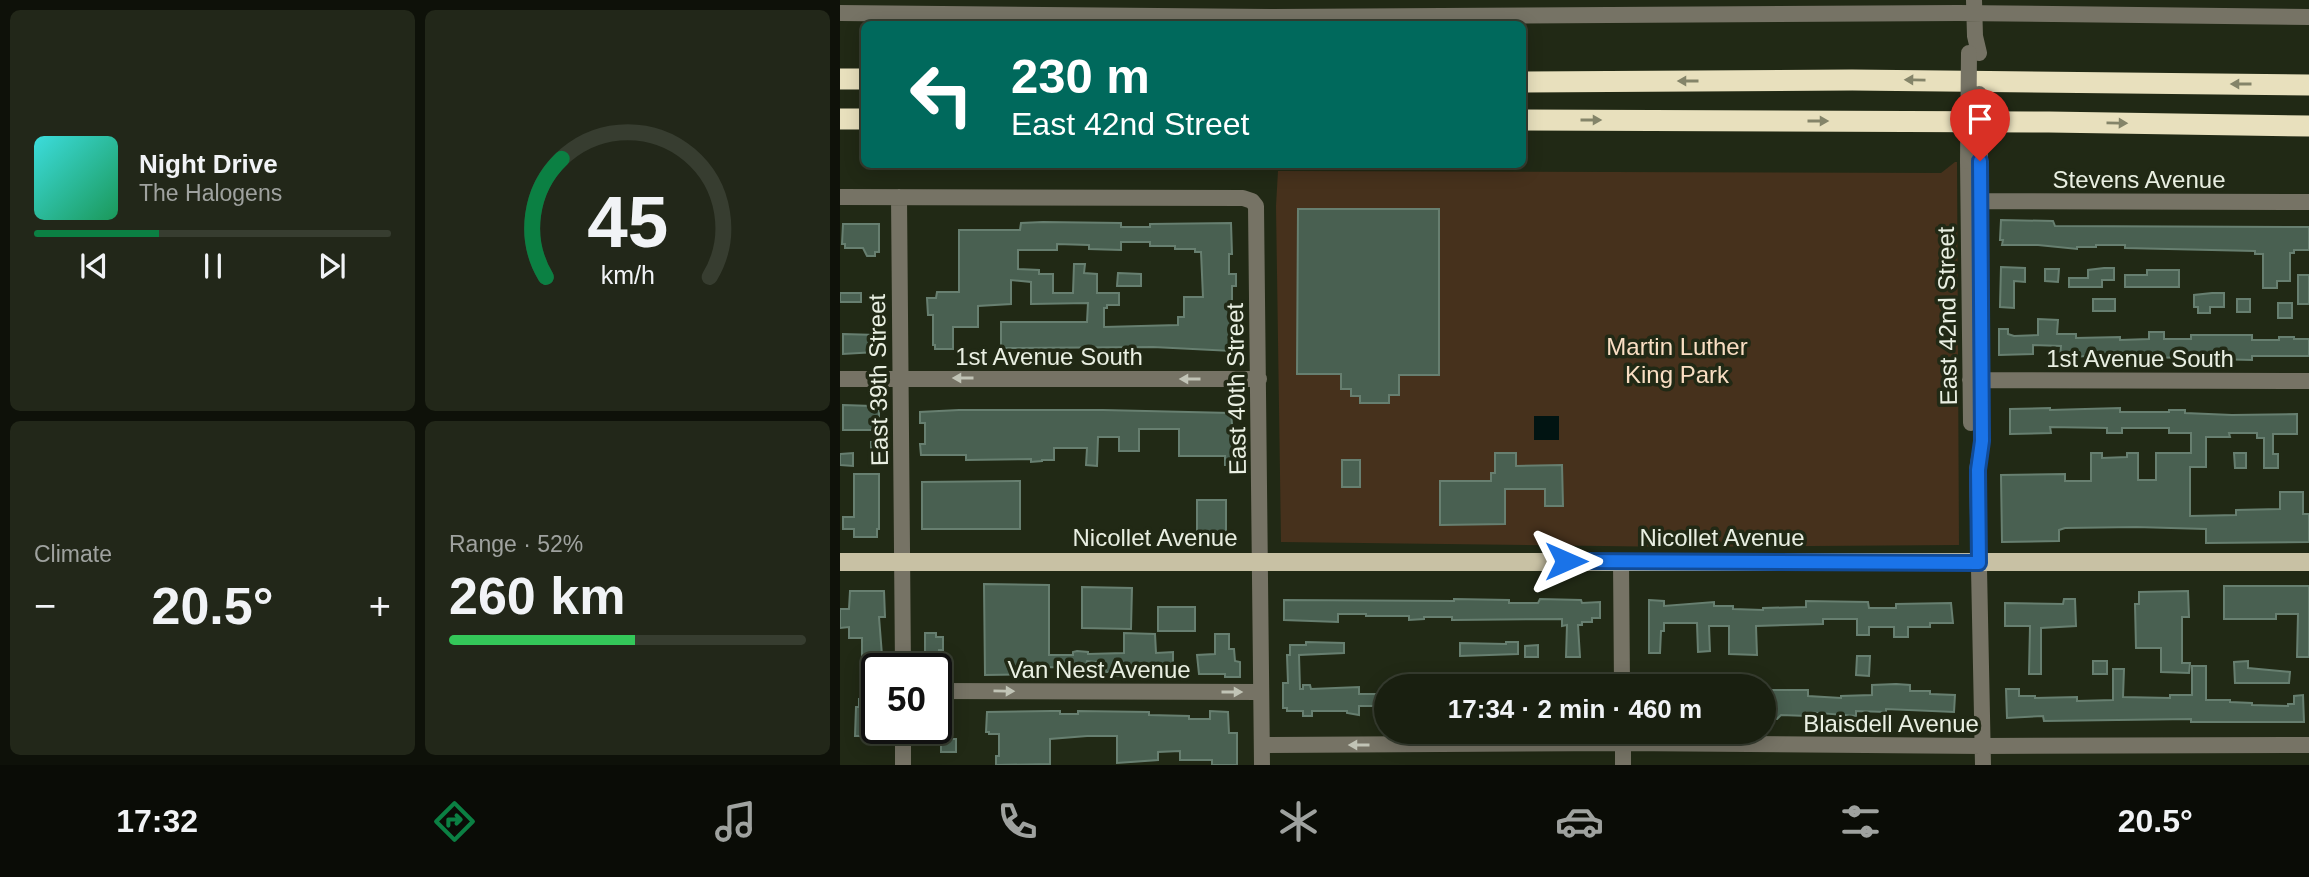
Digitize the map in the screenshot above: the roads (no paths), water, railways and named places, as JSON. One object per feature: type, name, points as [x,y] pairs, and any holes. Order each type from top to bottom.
[{"type":"highway","points":[[840,79],[861,79]]},
{"type":"highway","points":[[1526,82],[1852,79],[2309,85]]},
{"type":"highway","points":[[840,119],[861,119]]},
{"type":"highway","points":[[1526,120],[2309,126]]},
{"type":"main road","name":"Nicollet Avenue","points":[[840,562],[2309,562]]},
{"type":"street","points":[[840,13],[899,7],[1974,7],[2309,17]]},
{"type":"street","name":"East 42nd Street","points":[[1974,7],[1976,380],[1982,441],[1978,470],[1983,765]]},
{"type":"street","points":[[840,197],[899,197]]},
{"type":"street","name":"East 40th Street","points":[[899,197],[1243,198],[1252,201],[1256,206],[1262,765]]},
{"type":"street","name":"East 39th Street","points":[[899,197],[903,653]]},
{"type":"street","name":"Stevens Avenue","points":[[1974,201],[2309,202]]},
{"type":"street","name":"1st Avenue South","points":[[840,379],[1259,379]]},
{"type":"street","name":"1st Avenue South","points":[[1976,380],[2309,381]]},
{"type":"street","points":[[1622,561],[1622,674]]},
{"type":"street","name":"Van Nest Avenue","points":[[952,691],[1261,692]]},
{"type":"street","name":"Blaisdell Avenue","points":[[1776,741],[1982,746],[2309,745]]},
{"type":"street","name":"Blaisdell Avenue","points":[[1262,745],[1374,743]]},
{"type":"street","points":[[903,744],[903,765]]},
{"type":"street","points":[[1623,744],[1623,765]]},
{"type":"park label","name":"Martin Luther King Park","points":[[1677,360]]}]
